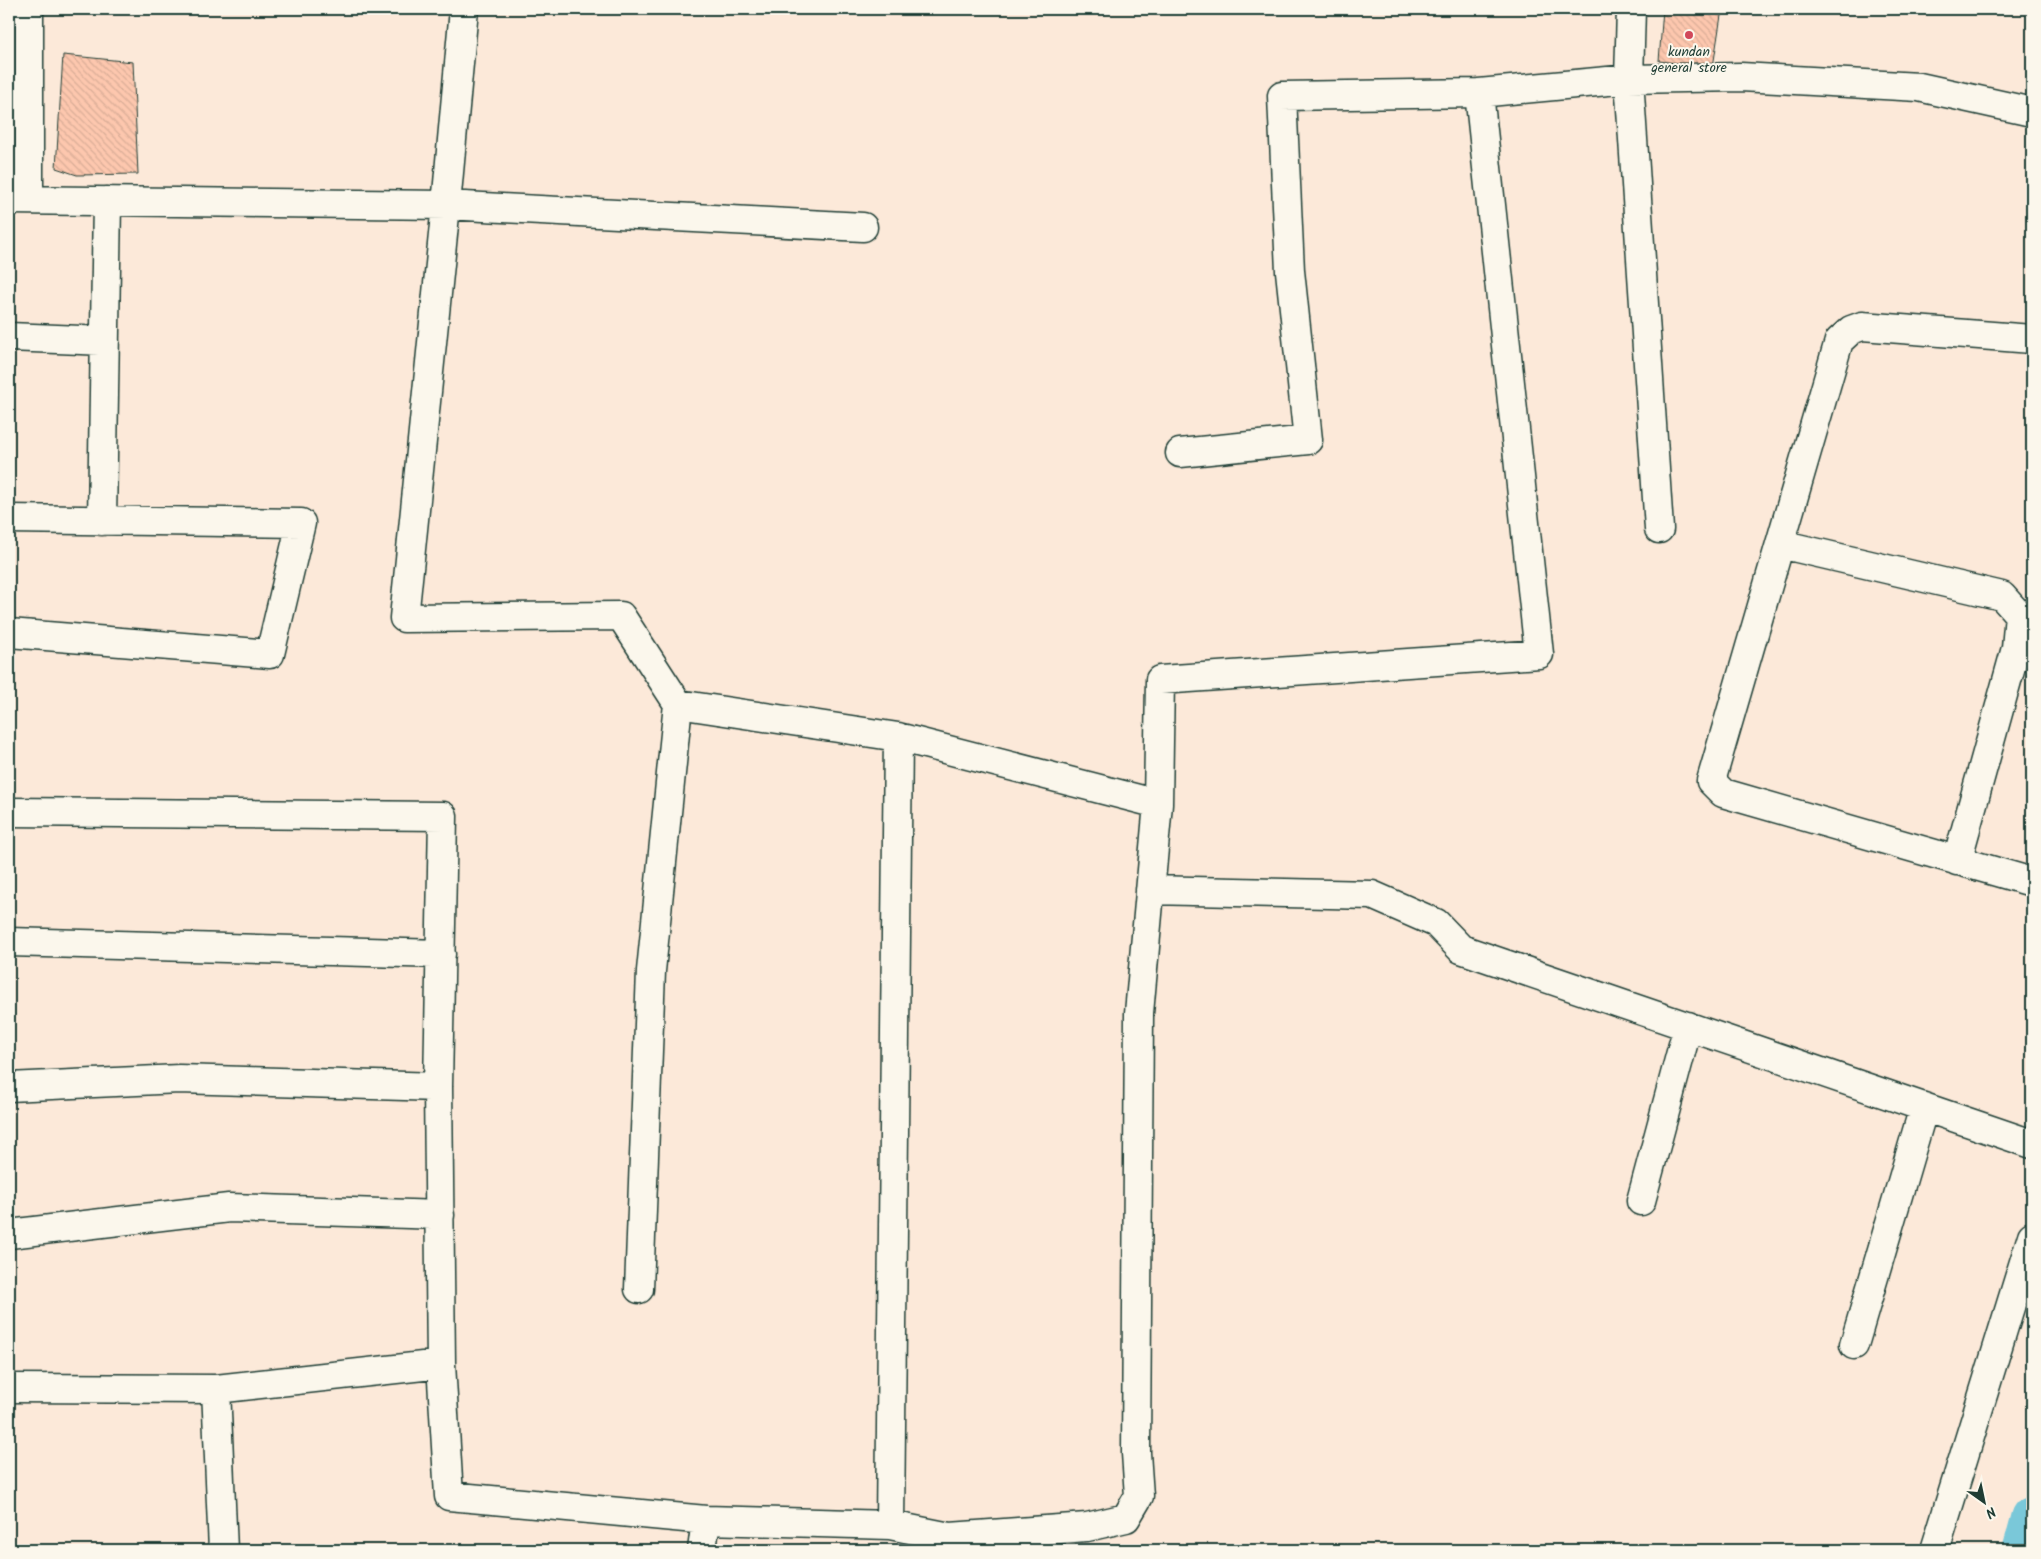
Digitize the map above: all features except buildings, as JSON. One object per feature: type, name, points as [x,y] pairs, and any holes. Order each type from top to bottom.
[{"type":"street","points":[[30,9],[19,200],[446,205],[863,227]]},
{"type":"street","points":[[464,9],[404,618],[620,616],[678,704],[652,971],[639,1289]]},
{"type":"street","points":[[1630,9],[1629,79],[1659,529]]},
{"type":"street","points":[[1180,453],[1308,440],[1290,271],[1282,96],[1479,93],[1629,79],[1740,76],[1919,87],[2032,112]]},
{"type":"street","points":[[9,812],[443,816],[438,1087],[442,1364],[449,1496],[706,1520],[890,1525],[950,1537],[1028,1541],[1126,1518],[1139,1496],[1136,1453],[1139,1013],[1158,804],[1160,680],[1539,654],[1479,93]]},
{"type":"street","points":[[102,520],[107,201]]},
{"type":"street","points":[[2032,339],[1862,326],[1850,330],[1839,341],[1712,782],[1723,793],[2032,882]]},
{"type":"street","points":[[9,337],[104,341]]},
{"type":"street","points":[[9,519],[301,523],[270,654],[9,633]]},
{"type":"street","points":[[1780,544],[2002,596],[2019,615],[2016,648],[1957,861]]},
{"type":"street","points":[[678,704],[898,737],[1158,804]]},
{"type":"street","points":[[890,1525],[898,737]]},
{"type":"street","points":[[1150,890],[1372,895],[1436,923],[1461,949],[2032,1144]]},
{"type":"street","points":[[9,942],[441,954]]},
{"type":"street","points":[[1641,1201],[1688,1026]]},
{"type":"street","points":[[9,1087],[178,1079],[438,1087]]},
{"type":"street","points":[[1854,1345],[1924,1107]]},
{"type":"street","points":[[9,1234],[229,1208],[440,1215]]},
{"type":"street","points":[[1935,1550],[2032,1236]]},
{"type":"street","points":[[9,1388],[216,1389],[442,1364]]},
{"type":"street","points":[[216,1389],[222,1550]]},
{"type":"street","points":[[702,1550],[706,1520]]},
{"type":"waterway","points":[[2023,1550],[2032,1517]]},
{"type":"place","name":"kundan general store","points":[[1689,35]]}]
